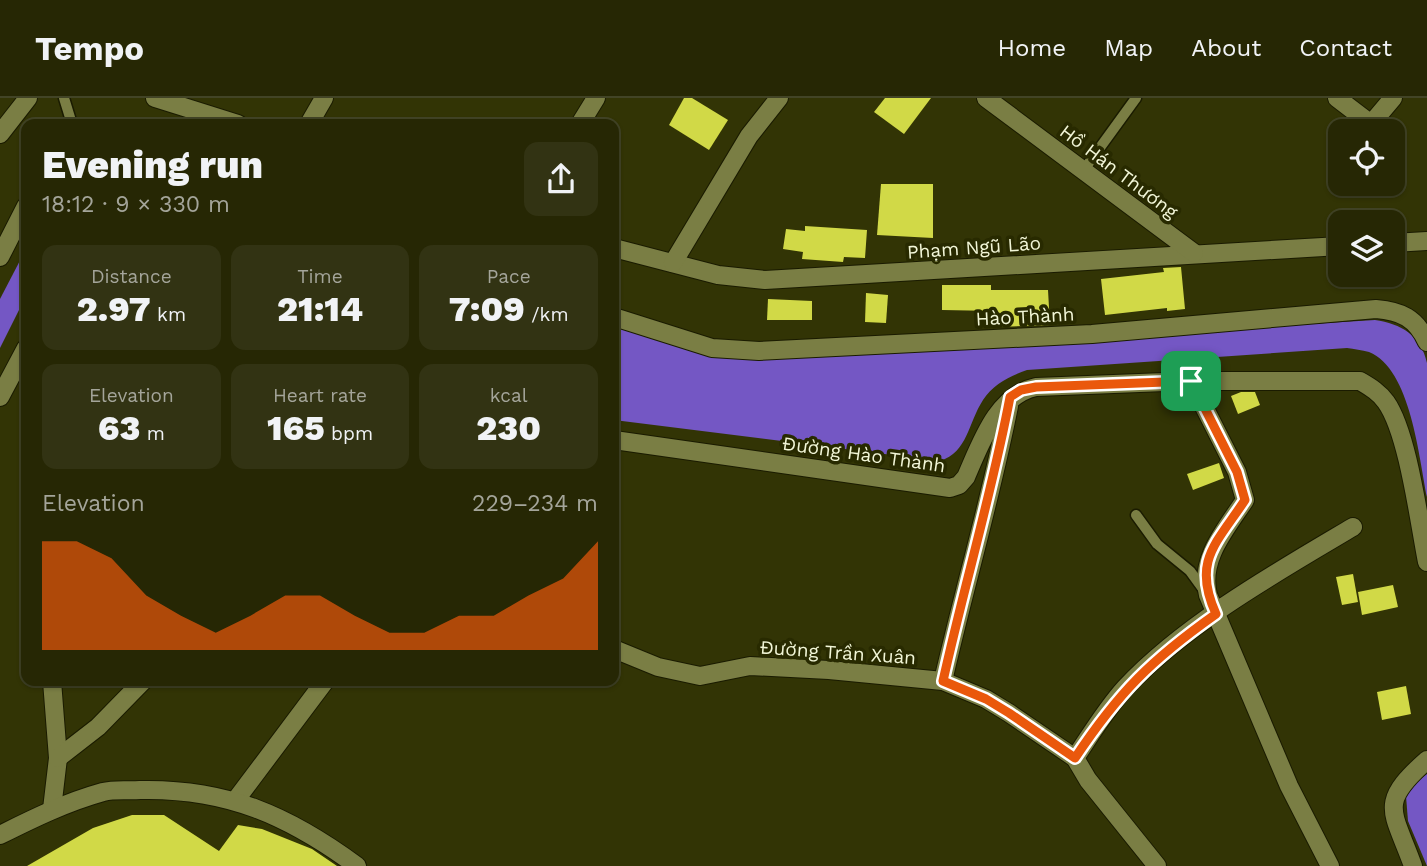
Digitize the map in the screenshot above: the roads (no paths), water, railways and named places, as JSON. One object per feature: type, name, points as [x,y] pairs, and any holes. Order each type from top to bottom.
[{"type":"street","points":[[0,134],[28,98]]},
{"type":"street","points":[[155,98],[222,119]]},
{"type":"street","points":[[312,119],[324,98]]},
{"type":"street","points":[[583,119],[596,98]]},
{"type":"street","points":[[673,263],[749,136],[779,98]]},
{"type":"street","name":"Hồ Hán Thương","points":[[986,98],[1194,253]]},
{"type":"street","points":[[1337,98],[1371,124],[1393,98]]},
{"type":"street","points":[[0,257],[21,216]]},
{"type":"street","points":[[1405,243],[1427,242]]},
{"type":"street","name":"Phạm Ngũ Lão","points":[[619,249],[718,275],[765,280],[1328,247]]},
{"type":"street","name":"Hào Thành","points":[[619,319],[712,348],[759,351],[1093,334],[1376,309],[1396,311],[1408,317],[1421,330],[1427,342]]},
{"type":"street","points":[[0,397],[21,357]]},
{"type":"street","points":[[1191,381],[1237,472],[1245,500],[1209,558],[1205,572],[1208,595],[1289,786],[1330,866]]},
{"type":"street","points":[[943,681],[983,510],[996,472],[1010,397],[1021,390],[1036,387],[1191,381],[1360,381],[1374,389],[1392,413],[1407,461],[1427,562]]},
{"type":"street","name":"Đường Hào Thành","points":[[619,441],[950,488],[959,485],[966,477],[1010,397]]},
{"type":"street","points":[[1075,758],[1106,711],[1140,673],[1174,644],[1296,561],[1353,527]]},
{"type":"street","name":"Đường Trần Xuân","points":[[619,651],[658,667],[700,676],[750,666],[829,670],[943,681],[986,699],[1075,758],[1088,779],[1157,866]]},
{"type":"street","points":[[52,686],[58,758],[52,809]]},
{"type":"street","points":[[58,758],[98,727],[139,686]]},
{"type":"street","points":[[235,801],[321,686]]},
{"type":"street","points":[[1413,866],[1393,811],[1394,794],[1427,760]]},
{"type":"street","points":[[0,835],[52,809],[106,791],[170,789],[235,801],[269,811],[323,841],[357,866]]},
{"type":"lane","points":[[64,98],[70,119]]},
{"type":"lane","points":[[1083,171],[1136,98]]},
{"type":"lane","points":[[1136,515],[1157,544],[1190,571],[1208,595]]}]
